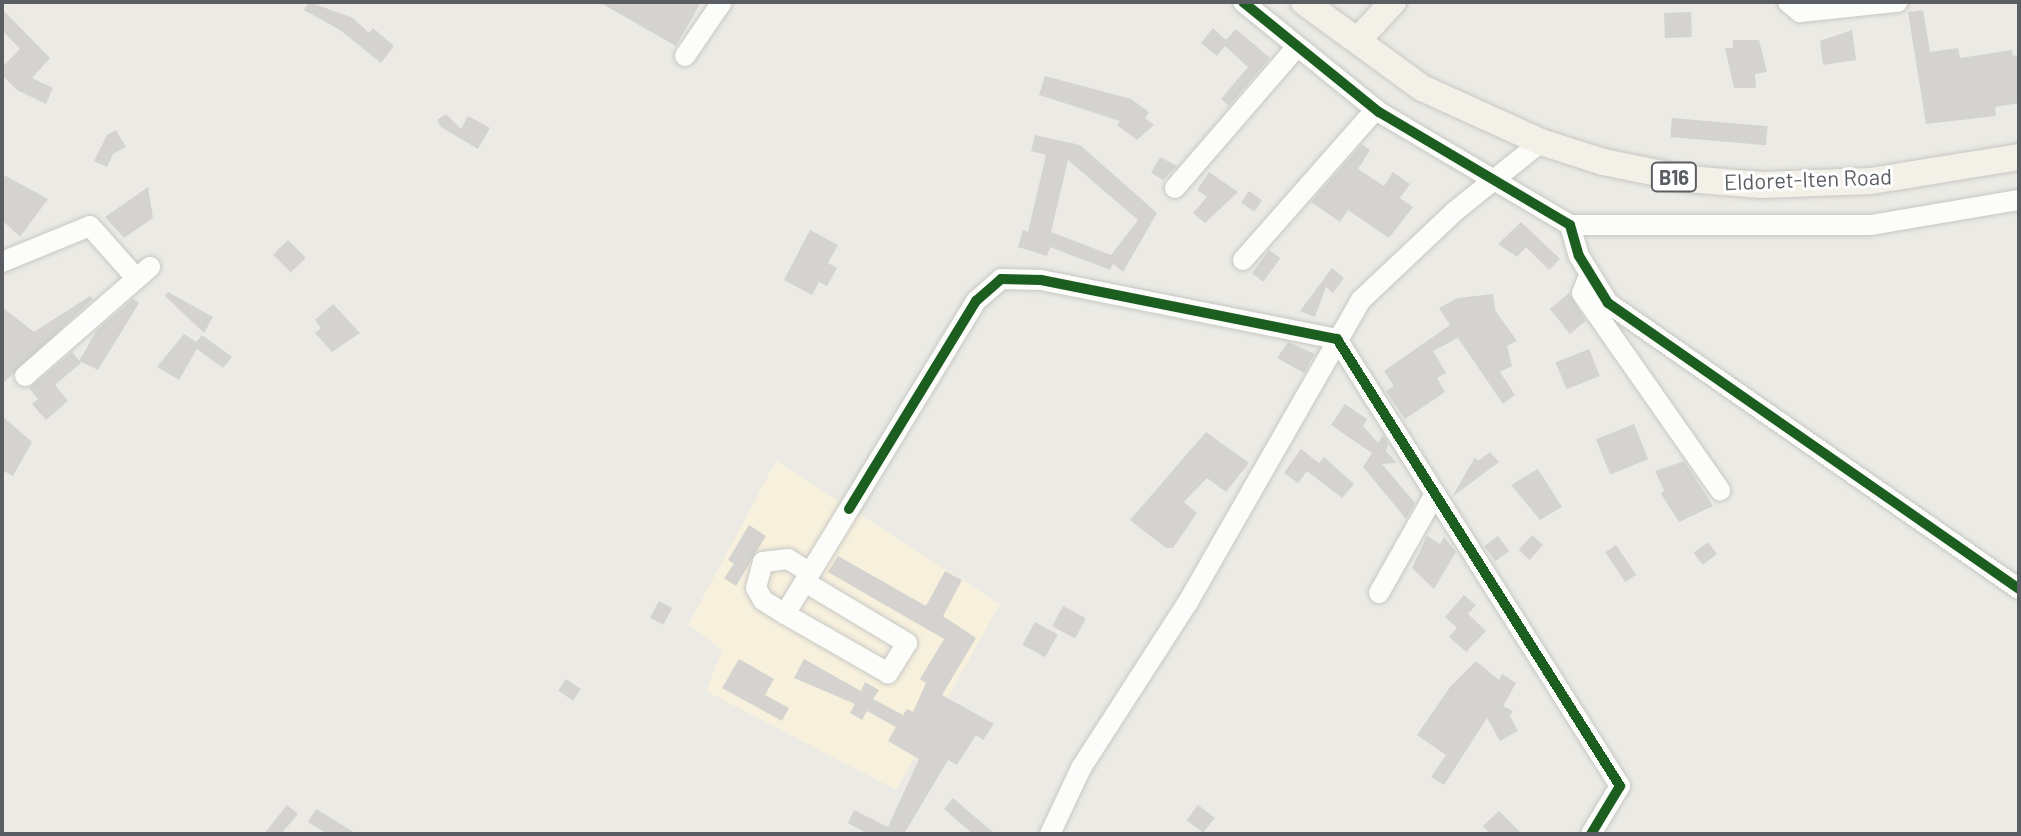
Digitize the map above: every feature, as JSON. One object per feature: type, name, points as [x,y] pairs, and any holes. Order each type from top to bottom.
[{"type":"main road","name":"Eldoret-Iten Road","points":[[1304,2],[1422,88],[1541,142],[1687,179],[1762,185],[1871,181],[2019,157]]},
{"type":"main road","points":[[1358,40],[1393,2]]},
{"type":"street","points":[[685,56],[722,2]]},
{"type":"street","points":[[1243,2],[1296,48],[1376,109],[1570,225],[1871,225],[2019,200]]},
{"type":"street","points":[[1794,7],[1897,2]]},
{"type":"street","points":[[1175,188],[1296,48]]},
{"type":"street","points":[[1243,260],[1376,109]]},
{"type":"street","points":[[1050,834],[1081,768],[1188,602],[1361,300],[1389,270],[1541,142]]},
{"type":"street","points":[[1570,225],[1589,276],[1608,303],[2019,589]]},
{"type":"street","points":[[2,262],[90,226],[143,273],[25,376]]},
{"type":"street","points":[[1589,276],[1582,293],[1720,490]]},
{"type":"street","points":[[785,614],[976,301],[1001,279],[1041,280],[1337,339],[1620,786],[1591,834]]},
{"type":"street","points":[[1379,593],[1435,494]]},
{"type":"street","points":[[788,559],[808,577],[907,643],[888,673],[785,614],[763,600],[756,588],[763,562],[788,559]]},
{"type":"shaded area","points":[[776,461],[1000,604],[896,790],[706,691],[722,650],[688,625]]},
{"type":"building","points":[[309,2],[353,18],[369,33],[373,28],[394,46],[381,63],[340,30],[304,10]]},
{"type":"building","points":[[599,2],[701,2],[676,46]]},
{"type":"building","points":[[2,9],[50,58],[32,78],[53,88],[46,104],[17,90],[2,75],[2,67],[20,49],[2,30]]},
{"type":"building","points":[[1923,10],[1930,52],[1958,48],[1960,58],[2012,50],[2013,56],[2019,55],[2019,103],[1995,107],[1996,116],[1926,124],[1908,12]]},
{"type":"building","points":[[1691,12],[1692,37],[1665,38],[1664,13]]},
{"type":"building","points":[[1213,28],[1226,40],[1236,29],[1270,58],[1229,106],[1221,99],[1248,67],[1225,46],[1217,56],[1201,43]]},
{"type":"building","points":[[1852,30],[1856,60],[1823,65],[1820,41]]},
{"type":"building","points":[[1733,40],[1759,40],[1767,72],[1755,74],[1756,88],[1734,88],[1725,48],[1733,48]]},
{"type":"building","points":[[1045,76],[1131,99],[1149,112],[1145,118],[1154,125],[1137,140],[1117,125],[1120,121],[1039,95]]},
{"type":"building","points":[[446,114],[461,129],[468,116],[490,128],[478,149],[441,127],[437,120]]},
{"type":"building","points":[[1672,118],[1768,126],[1766,145],[1670,137]]},
{"type":"building","points":[[116,130],[126,147],[113,154],[107,167],[94,161],[107,135]]},
{"type":"building","points":[[1035,135],[1080,145],[1157,213],[1123,272],[1113,264],[1110,270],[1050,247],[1047,256],[1018,247],[1023,230],[1028,232],[1046,155],[1031,151]],"holes":[[[1068,160],[1138,220],[1111,255],[1051,232]]]},
{"type":"building","points":[[1362,144],[1370,150],[1358,169],[1384,186],[1393,172],[1410,184],[1400,198],[1413,207],[1389,238],[1348,210],[1340,222],[1311,202]]},
{"type":"building","points":[[1160,157],[1177,166],[1163,180],[1151,173]]},
{"type":"building","points":[[1209,172],[1238,192],[1205,223],[1193,213],[1207,197],[1197,190]]},
{"type":"building","points":[[2,174],[48,199],[20,237],[2,220]]},
{"type":"building","points":[[148,187],[153,218],[124,238],[105,217]]},
{"type":"building","points":[[1249,191],[1262,200],[1254,212],[1241,202]]},
{"type":"building","points":[[1521,222],[1560,259],[1549,270],[1526,247],[1517,257],[1498,244]]},
{"type":"building","points":[[810,230],[838,245],[828,263],[837,268],[827,286],[819,282],[812,295],[784,280]]},
{"type":"building","points":[[288,240],[306,258],[291,273],[273,255]]},
{"type":"building","points":[[1269,250],[1280,258],[1263,282],[1252,273]]},
{"type":"building","points":[[1332,268],[1344,278],[1333,293],[1326,287],[1315,317],[1300,311]]},
{"type":"building","points":[[168,292],[213,317],[204,333],[165,296]]},
{"type":"building","points":[[1569,293],[1586,321],[1570,334],[1550,309]]},
{"type":"building","points":[[1493,294],[1495,310],[1517,341],[1507,346],[1512,366],[1500,372],[1515,395],[1503,404],[1458,338],[1433,351],[1446,373],[1437,378],[1445,392],[1405,419],[1386,391],[1394,386],[1384,371],[1450,325],[1439,308],[1458,298]]},
{"type":"building","points":[[90,296],[93,299],[2,384],[2,307],[34,332]]},
{"type":"building","points":[[133,299],[139,303],[98,370],[79,361],[97,330]]},
{"type":"building","points":[[333,304],[360,333],[332,352],[315,333],[321,328],[315,320]]},
{"type":"building","points":[[184,334],[196,342],[202,335],[232,357],[223,368],[197,349],[179,380],[157,367]]},
{"type":"building","points":[[1288,342],[1315,354],[1304,373],[1277,358]]},
{"type":"building","points":[[1589,349],[1600,376],[1566,389],[1556,362]]},
{"type":"building","points":[[72,352],[81,363],[55,385],[68,401],[46,420],[32,404],[38,399],[29,388]]},
{"type":"building","points":[[1345,404],[1367,419],[1363,426],[1378,443],[1383,435],[1388,444],[1386,451],[1397,463],[1382,464],[1415,503],[1406,519],[1363,467],[1372,453],[1331,425]]},
{"type":"building","points":[[2,416],[32,442],[13,476],[2,470]]},
{"type":"building","points":[[1634,424],[1648,459],[1610,475],[1596,439]]},
{"type":"building","points":[[1206,432],[1249,463],[1226,492],[1207,478],[1184,502],[1197,513],[1173,548],[1166,548],[1130,520]]},
{"type":"building","points":[[1301,449],[1319,463],[1324,457],[1354,484],[1342,498],[1307,471],[1298,483],[1284,473]]},
{"type":"building","points":[[1490,452],[1499,462],[1452,497],[1475,457],[1478,461]]},
{"type":"building","points":[[1684,461],[1713,506],[1679,522],[1661,494],[1664,490],[1655,471]]},
{"type":"building","points":[[1538,469],[1562,507],[1540,520],[1511,485]]},
{"type":"building","points":[[749,525],[766,536],[736,586],[724,578],[734,564],[728,560]]},
{"type":"building","points":[[1532,535],[1543,545],[1530,560],[1519,550]]},
{"type":"building","points":[[1427,536],[1440,544],[1444,537],[1456,552],[1434,589],[1412,568]]},
{"type":"building","points":[[1498,536],[1509,551],[1495,561],[1484,546]]},
{"type":"building","points":[[1708,542],[1717,554],[1703,565],[1694,553]]},
{"type":"building","points":[[1616,545],[1636,575],[1625,582],[1605,552]]},
{"type":"building","points":[[838,556],[926,606],[945,571],[962,580],[943,616],[976,638],[942,695],[994,724],[983,740],[976,735],[957,765],[948,760],[904,834],[868,834],[848,823],[854,810],[888,827],[919,759],[888,741],[896,727],[867,711],[862,720],[850,713],[855,704],[794,678],[804,659],[861,691],[865,682],[879,690],[873,699],[903,715],[907,709],[913,712],[926,683],[920,679],[944,639],[828,572]]},
{"type":"building","points":[[1464,595],[1476,605],[1468,614],[1486,631],[1466,652],[1449,637],[1457,628],[1445,617]]},
{"type":"building","points":[[659,601],[672,608],[663,625],[650,618]]},
{"type":"building","points":[[1063,606],[1086,618],[1075,639],[1052,626]]},
{"type":"building","points":[[1035,622],[1058,635],[1045,657],[1022,645]]},
{"type":"building","points":[[739,659],[774,679],[765,695],[789,708],[782,721],[722,688]]},
{"type":"building","points":[[1476,661],[1499,680],[1502,674],[1516,683],[1503,706],[1513,711],[1510,716],[1518,731],[1500,741],[1487,718],[1444,785],[1431,777],[1446,755],[1417,735],[1450,687]]},
{"type":"building","points":[[566,679],[581,689],[573,701],[558,691]]},
{"type":"building","points":[[953,798],[995,834],[973,834],[944,809]]},
{"type":"building","points":[[287,805],[298,814],[281,834],[264,834]]},
{"type":"building","points":[[1198,805],[1215,818],[1203,833],[1187,820]]},
{"type":"building","points":[[316,809],[357,834],[327,834],[308,822]]},
{"type":"building","points":[[1499,811],[1522,834],[1490,834],[1483,826]]},
{"type":"cycle path","points":[[1243,2],[1379,112],[1570,225],[1579,256],[1608,303],[2019,589]]},
{"type":"cycle path","points":[[849,509],[976,301],[1001,279],[1041,280],[1337,339],[1620,786],[1591,834]]}]
